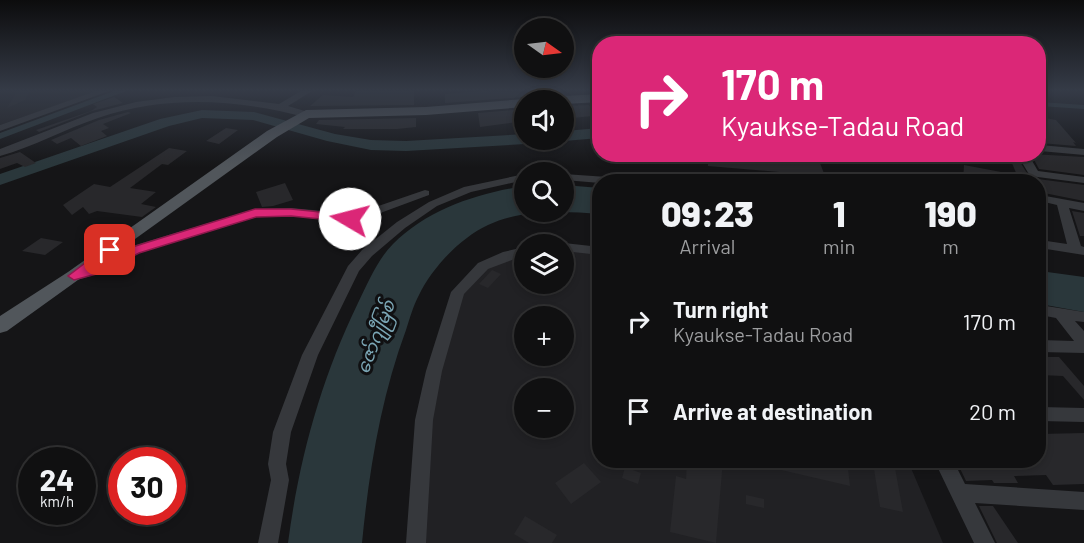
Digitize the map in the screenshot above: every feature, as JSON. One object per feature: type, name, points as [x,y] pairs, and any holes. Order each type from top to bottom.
[{"type":"main road","points":[[0,326],[300,116]]},
{"type":"street","points":[[0,128],[33,116]]},
{"type":"street","points":[[0,153],[100,116]]},
{"type":"street","points":[[1046,149],[1084,152]]},
{"type":"street","points":[[1046,175],[1084,180]]},
{"type":"street","points":[[574,178],[592,179]]},
{"type":"street","points":[[268,543],[280,480],[278,464],[282,432],[310,355],[353,269],[367,253],[401,225],[433,204],[468,189],[514,179]]},
{"type":"street","points":[[74,276],[99,269],[134,250],[255,213],[279,212],[356,218],[425,193]]},
{"type":"street","points":[[1046,199],[1084,207]]},
{"type":"street","points":[[1046,245],[1079,250],[1062,202]]},
{"type":"street","points":[[574,248],[592,250]]},
{"type":"street","points":[[416,543],[424,420],[434,371],[458,292],[483,266],[514,254]]},
{"type":"street","points":[[1046,311],[1084,317]]},
{"type":"street","points":[[1061,314],[1084,342]]},
{"type":"street","points":[[1046,345],[1084,348]]},
{"type":"street","points":[[1046,414],[1084,416]]},
{"type":"street","points":[[947,468],[985,543]]},
{"type":"street","points":[[960,493],[1084,501]]},
{"type":"shaded area","points":[[0,116],[25,116],[0,125]]},
{"type":"shaded area","points":[[574,248],[592,251],[592,468],[911,468],[943,543],[417,543],[429,397],[458,292],[483,266],[514,256],[514,294],[574,294]]},
{"type":"water","points":[[574,186],[592,187],[592,214],[574,213]]},
{"type":"water","name":"ဇော်ဂျီမြစ်","points":[[514,188],[514,216],[488,225],[457,246],[431,274],[415,303],[397,355],[383,408],[372,462],[362,543],[288,543],[298,481],[322,390],[358,303],[382,257],[407,232],[438,212],[472,198]]},
{"type":"water","points":[[1046,272],[1084,277],[1084,312],[1046,305]]},
{"type":"building","points":[[76,116],[79,116],[39,132],[36,130]]},
{"type":"building","points":[[122,116],[103,124],[109,128],[101,131],[107,136],[81,146],[71,138],[57,144],[51,140],[99,120]]},
{"type":"building","points":[[478,116],[514,116],[514,122],[480,127]]},
{"type":"building","points":[[416,118],[416,127],[397,129],[343,129],[345,127],[316,124],[319,120]]},
{"type":"building","points":[[1046,118],[1056,120],[1076,143],[1073,142],[1076,146],[1046,144]]},
{"type":"building","points":[[226,128],[238,130],[219,144],[206,141]]},
{"type":"building","points":[[169,148],[187,151],[168,165],[162,164],[130,188],[156,192],[141,204],[156,207],[142,217],[97,211],[89,214],[83,207],[72,215],[63,205],[94,184],[110,187]]},
{"type":"building","points":[[20,152],[36,163],[25,167],[17,163],[0,169],[0,158]]},
{"type":"building","points":[[1046,155],[1084,157],[1084,175],[1039,169],[1035,162],[1046,162]]},
{"type":"building","points":[[708,162],[820,162],[824,174],[802,174],[708,166]]},
{"type":"building","points":[[1011,162],[1020,162],[1028,174],[1017,174]]},
{"type":"building","points":[[964,165],[1001,172],[1001,174],[963,174]]},
{"type":"building","points":[[1046,180],[1084,185],[1084,201],[1046,193]]},
{"type":"building","points":[[285,183],[293,200],[262,207],[256,192]]},
{"type":"building","points":[[1072,211],[1084,213],[1084,236],[1080,236]]},
{"type":"building","points":[[41,238],[63,242],[45,255],[22,251]]},
{"type":"building","points":[[492,270],[501,274],[488,288],[479,284]]},
{"type":"building","points":[[1046,357],[1059,357],[1084,386],[1084,400],[1063,376],[1046,375]]},
{"type":"building","points":[[1084,433],[1084,484],[1053,485],[1046,475],[1014,476],[1018,483],[994,483],[992,480],[966,481],[960,468],[1046,468],[1046,434]]},
{"type":"building","points":[[584,463],[601,482],[571,504],[555,483]]},
{"type":"building","points":[[625,468],[641,473],[638,484],[622,478]]},
{"type":"building","points":[[687,468],[722,468],[716,543],[670,532],[676,476],[686,479]]},
{"type":"building","points":[[772,468],[848,468],[850,486]]},
{"type":"building","points":[[874,468],[895,468],[903,512],[880,507]]},
{"type":"building","points":[[746,495],[764,499],[764,508],[746,504]]},
{"type":"building","points":[[979,506],[993,506],[1018,543],[997,543]]},
{"type":"building","points":[[525,516],[557,535],[552,543],[529,543],[514,534]]},
{"type":"waterway","points":[[0,136],[53,116]]},
{"type":"waterway","points":[[0,180],[165,122],[191,116]]},
{"type":"waterway","points":[[255,116],[333,138],[371,145],[406,146],[514,140]]},
{"type":"waterway","points":[[574,135],[592,134]]},
{"type":"route","points":[[110,250],[74,276],[99,269],[134,250],[255,213],[327,215],[350,219]]}]
